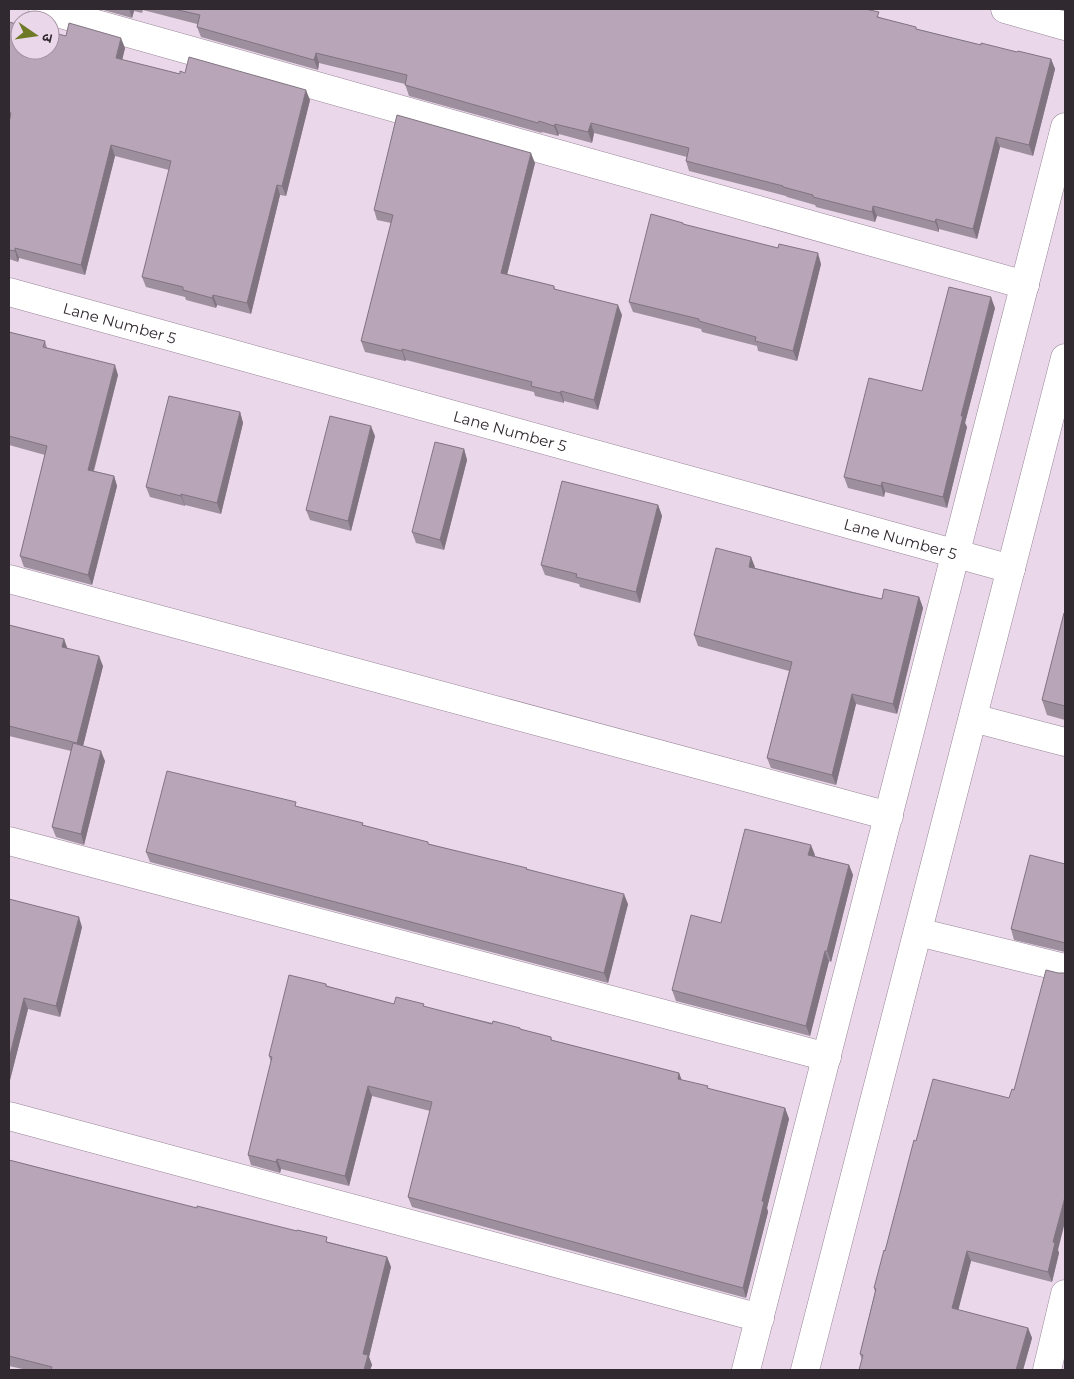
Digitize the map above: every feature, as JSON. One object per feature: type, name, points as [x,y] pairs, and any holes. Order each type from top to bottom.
[{"type":"street","points":[[44,9],[1025,285]]},
{"type":"street","points":[[1005,9],[1065,26]]},
{"type":"street","points":[[746,1370],[1065,127]]},
{"type":"street","name":"Lane Number 5","points":[[9,292],[1011,570]]},
{"type":"street","points":[[805,1370],[1065,358]]},
{"type":"street","points":[[9,579],[889,816]]},
{"type":"street","points":[[973,718],[1065,742]]},
{"type":"street","points":[[9,841],[827,1057]]},
{"type":"street","points":[[918,932],[1065,968]]},
{"type":"street","points":[[9,1116],[760,1318]]},
{"type":"street","points":[[1047,1370],[1065,1294]]},
{"type":"building","points":[[174,9],[865,9],[879,12],[877,17],[916,27],[916,29],[981,45],[981,43],[1051,59],[1029,145],[996,137],[973,229],[936,219],[935,222],[873,206],[872,212],[813,197],[813,195],[783,186],[686,161],[689,148],[591,123],[588,132],[555,124],[554,126],[539,121],[538,123],[405,85],[407,75],[316,53],[314,60],[197,27],[200,15]]},
{"type":"building","points":[[9,22],[10,60],[60,60],[60,34],[66,36],[69,23],[121,38],[116,58],[180,74],[180,71],[185,73],[189,57],[306,90],[282,186],[277,185],[247,303],[213,295],[212,298],[183,290],[183,287],[142,277],[171,161],[111,145],[81,265],[15,248],[15,251],[9,250],[9,123],[11,113],[9,112]]},
{"type":"building","points":[[397,115],[531,153],[501,273],[618,305],[594,400],[561,391],[560,393],[531,386],[532,382],[501,374],[402,349],[402,351],[361,341],[393,215],[374,210]]},
{"type":"building","points":[[651,214],[778,248],[779,244],[818,253],[793,351],[755,341],[756,337],[699,321],[699,319],[629,302]]},
{"type":"building","points":[[949,287],[991,297],[943,497],[882,482],[881,486],[844,477],[869,378],[922,391]]},
{"type":"building","points":[[9,332],[45,341],[43,347],[115,365],[88,470],[114,476],[88,575],[20,556],[47,446],[9,436]]},
{"type":"building","points":[[169,396],[240,412],[217,503],[146,487]]},
{"type":"building","points":[[330,416],[371,426],[348,521],[306,510]]},
{"type":"building","points":[[435,442],[464,449],[440,540],[412,532]]},
{"type":"building","points":[[562,481],[658,505],[636,592],[576,577],[577,574],[541,565]]},
{"type":"building","points":[[716,548],[751,557],[749,567],[850,592],[882,599],[884,589],[919,597],[893,704],[852,694],[832,775],[767,758],[792,662],[694,635]]},
{"type":"building","points":[[1065,614],[1065,706],[1042,700]]},
{"type":"building","points":[[9,625],[64,639],[62,647],[99,656],[77,743],[9,726]]},
{"type":"building","points":[[73,743],[101,751],[81,834],[52,827]]},
{"type":"building","points":[[167,771],[296,802],[295,806],[363,823],[362,825],[428,842],[428,844],[624,894],[604,973],[146,852]]},
{"type":"building","points":[[745,829],[811,845],[808,855],[849,865],[806,1026],[672,990],[691,915],[721,923]]},
{"type":"building","points":[[1030,855],[1065,864],[1065,943],[1011,929]]},
{"type":"building","points":[[9,899],[79,917],[56,1006],[24,998],[9,1059]]},
{"type":"building","points":[[1046,970],[1065,973],[1065,1197],[1053,1242],[1055,1243],[1048,1272],[967,1251],[952,1308],[1028,1328],[1016,1370],[859,1370],[863,1355],[860,1354],[876,1289],[874,1288],[914,1140],[916,1141],[933,1079],[1009,1098],[1012,1089],[1014,1090]]},
{"type":"building","points":[[289,975],[394,1004],[396,997],[492,1024],[493,1021],[520,1028],[551,1037],[551,1040],[679,1073],[678,1079],[708,1086],[707,1088],[785,1108],[743,1288],[408,1197],[432,1102],[368,1086],[345,1176],[277,1159],[276,1162],[248,1155],[272,1057],[269,1056]]},
{"type":"building","points":[[9,1160],[197,1208],[197,1206],[327,1237],[326,1242],[387,1257],[363,1354],[368,1355],[364,1370],[51,1370],[52,1367],[9,1356]]}]
